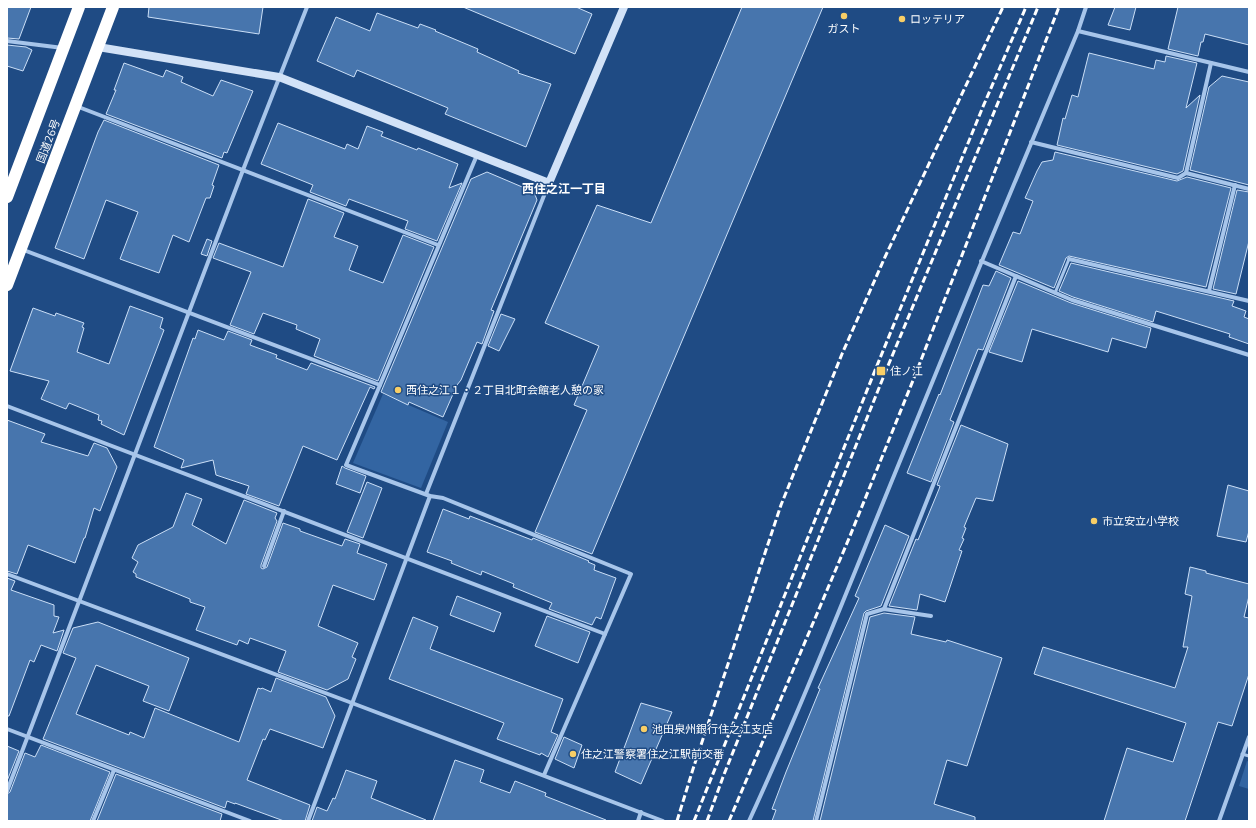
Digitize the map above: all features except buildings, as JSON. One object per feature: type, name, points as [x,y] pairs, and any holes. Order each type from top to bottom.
[{"type":"highway","name":"国道26号","points":[[7,196],[79,7]]},
{"type":"highway","name":"国道26号","points":[[7,285],[113,7]]},
{"type":"street","points":[[7,791],[189,313],[308,7]]},
{"type":"street","points":[[308,821],[428,495],[549,183],[624,7]]},
{"type":"street","points":[[749,821],[811,680],[981,261],[1078,31],[1086,8],[1080,7]]},
{"type":"street","points":[[1078,31],[1249,72]]},
{"type":"street","points":[[7,41],[63,48]]},
{"type":"street","points":[[98,47],[280,78],[549,183]]},
{"type":"street","points":[[1032,142],[1178,178],[1186,173],[1211,63]]},
{"type":"street","points":[[75,106],[438,245]]},
{"type":"street","points":[[477,155],[346,465],[428,495],[443,498],[631,574],[544,775]]},
{"type":"street","points":[[1186,173],[1249,189]]},
{"type":"street","points":[[1209,291],[1235,185]]},
{"type":"street","points":[[21,249],[380,385]]},
{"type":"street","points":[[1069,259],[1249,301]]},
{"type":"street","points":[[981,261],[1072,300],[1249,355]]},
{"type":"street","points":[[884,609],[1016,276]]},
{"type":"street","points":[[7,406],[605,634]]},
{"type":"street","points":[[264,566],[284,511]]},
{"type":"street","points":[[7,574],[663,821]]},
{"type":"street","points":[[816,821],[867,614],[884,609],[932,616]]},
{"type":"street","points":[[7,729],[250,821]]},
{"type":"street","points":[[1219,821],[1249,737]]},
{"type":"street","points":[[93,821],[114,770]]},
{"type":"street","points":[[638,821],[641,812]]},
{"type":"lane","points":[[1055,293],[1069,259]]},
{"type":"lane","points":[[1242,754],[1249,756]]},
{"type":"shaded area","points":[[383,394],[448,422],[421,488],[353,463]]},
{"type":"shaded area","points":[[1247,761],[1249,762],[1249,789],[1239,786]]},
{"type":"railway","points":[[677,821],[781,505],[842,354],[885,257],[1003,7]]},
{"type":"railway","points":[[694,821],[876,368],[982,109],[1026,7]]},
{"type":"railway","points":[[707,821],[723,777],[885,373],[1038,7]]},
{"type":"railway","points":[[729,821],[850,536],[914,378],[1059,7]]},
{"type":"place","name":"ガスト","points":[[844,16]]},
{"type":"place","name":"ロッテリア","points":[[902,19]]},
{"type":"place","name":"住ノ江","points":[[881,371]]},
{"type":"place","name":"西住之江１・２丁目北町会館老人憩の家","points":[[398,390]]},
{"type":"place","name":"市立安立小学校","points":[[1094,521]]},
{"type":"place","name":"池田泉州銀行住之江支店","points":[[644,729]]},
{"type":"place","name":"住之江警察署住之江駅前交番","points":[[573,754]]},
{"type":"district","name":"西住之江一丁目","points":[[564,189]]}]
